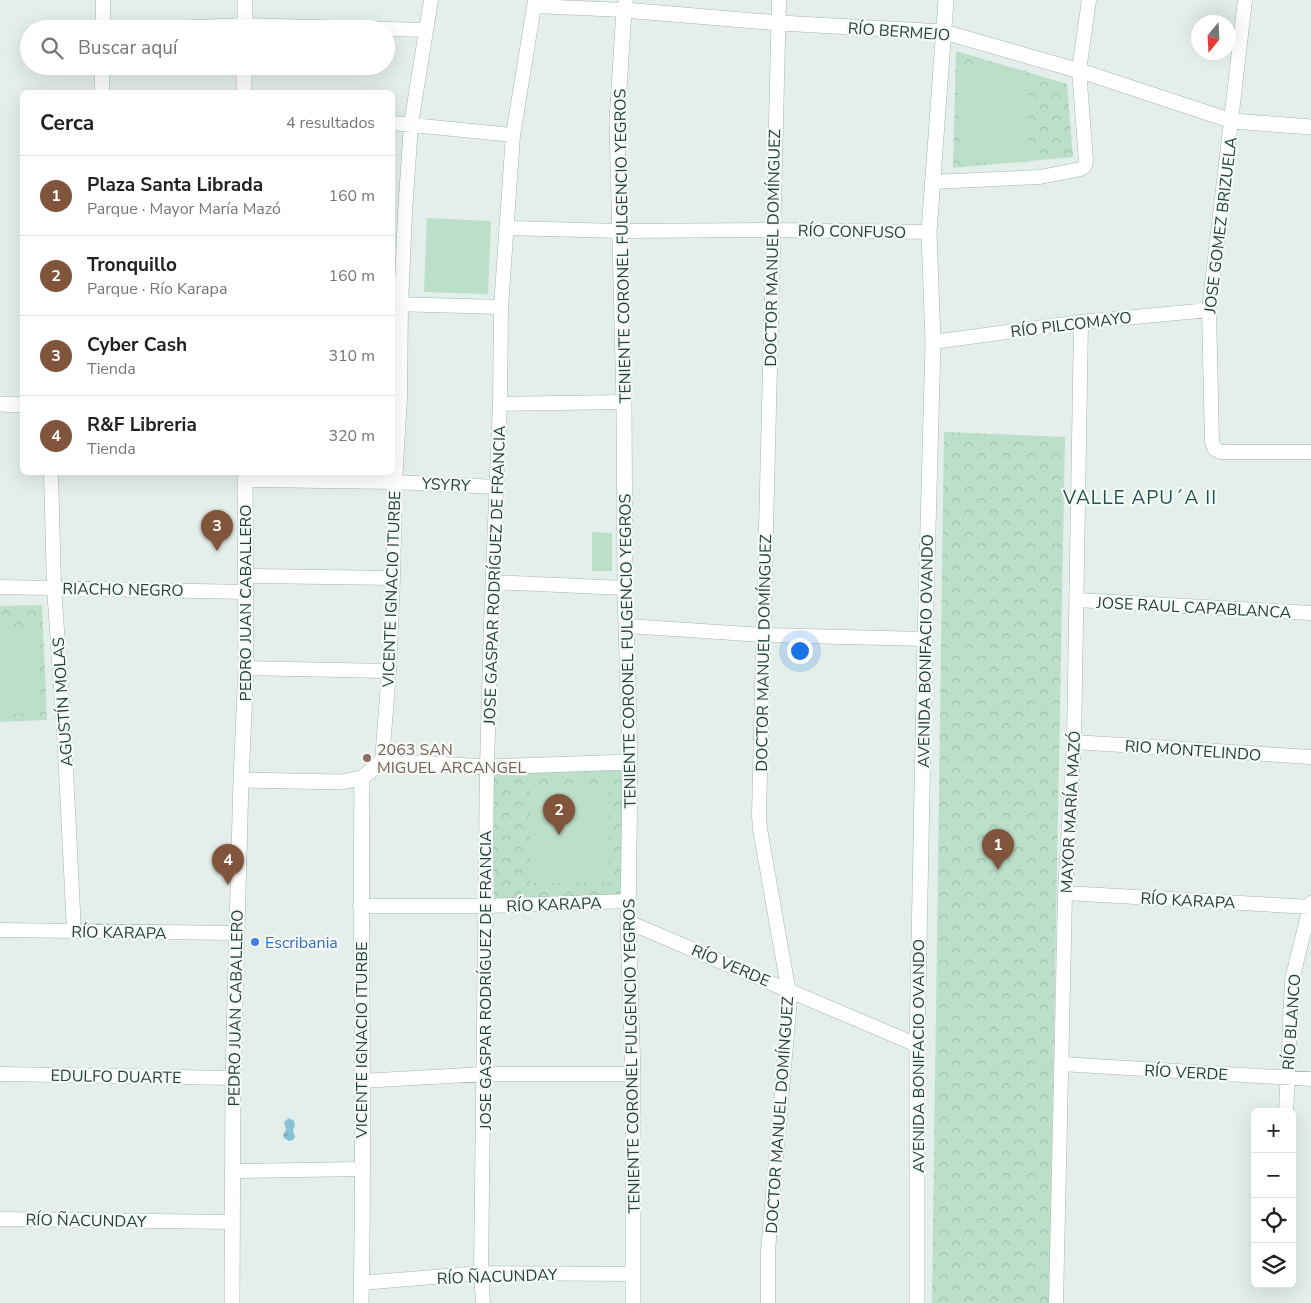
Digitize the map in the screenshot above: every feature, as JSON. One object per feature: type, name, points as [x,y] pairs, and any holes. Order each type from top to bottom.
[{"type":"street","points":[[103,0],[103,20]]},
{"type":"street","points":[[245,0],[245,20]]},
{"type":"street","name":"VICENTE IGNACIO ITURBE","points":[[382,761],[389,671],[393,578],[399,212],[431,0]]},
{"type":"street","name":"DOCTOR MANUEL DOMÍNGUEZ","points":[[768,1303],[768,1252],[790,1004],[760,829],[779,0]]},
{"type":"street","name":"AVENIDA BONIFACIO OVANDO","points":[[917,1303],[917,1045],[925,639],[934,342],[929,232],[946,0]]},
{"type":"street","points":[[932,182],[1040,177],[1081,169],[1085,166],[1079,70],[1089,0]]},
{"type":"street","name":"JOSE GOMEZ BRIZUELA","points":[[1245,0],[1209,310],[1212,442],[1216,449],[1221,452],[1311,452]]},
{"type":"street","name":"RÍO BERMEJO","points":[[535,3],[625,5],[778,23],[944,32],[1079,70],[1232,121],[1311,127]]},
{"type":"street","name":"JOSE GASPAR RODRÍGUEZ DE FRANCIA","points":[[483,1303],[481,1273],[485,1074],[487,767],[500,404],[501,307],[513,135],[535,3]]},
{"type":"street","name":"TENIENTE CORONEL FULGENCIO YEGROS","points":[[625,5],[618,121],[624,402],[625,588],[630,762],[628,922],[633,1074],[633,1303]]},
{"type":"street","points":[[395,29],[426,30]]},
{"type":"street","points":[[102,75],[102,90]]},
{"type":"street","points":[[244,75],[244,90]]},
{"type":"street","points":[[395,123],[513,135]]},
{"type":"street","name":"RÍO CONFUSO","points":[[506,228],[620,231],[929,232]]},
{"type":"street","points":[[397,304],[501,307]]},
{"type":"street","name":"RÍO PILCOMAYO","points":[[934,342],[1081,322],[1209,310]]},
{"type":"street","name":"MAYOR MARÍA MAZÓ","points":[[1056,1303],[1065,893],[1074,742],[1081,322]]},
{"type":"street","points":[[500,404],[624,402]]},
{"type":"street","points":[[0,404],[20,405]]},
{"type":"street","name":"AGUSTÍN MOLAS","points":[[51,475],[54,587],[64,730],[74,931]]},
{"type":"street","name":"YSYRY","points":[[245,476],[497,487]]},
{"type":"street","name":"PEDRO JUAN CABALLERO","points":[[232,1303],[233,1078],[246,668],[245,476]]},
{"type":"street","points":[[246,576],[393,578]]},
{"type":"street","points":[[493,582],[625,588]]},
{"type":"street","name":"RIACHO NEGRO","points":[[0,587],[247,592]]},
{"type":"street","name":"JOSE RAUL CAPABLANCA","points":[[1077,600],[1311,613]]},
{"type":"street","points":[[627,626],[763,635],[925,639]]},
{"type":"street","points":[[246,668],[389,671]]},
{"type":"street","name":"RIO MONTELINDO","points":[[1074,742],[1311,757]]},
{"type":"street","points":[[241,780],[341,782],[362,778],[382,761],[487,767],[630,762]]},
{"type":"street","name":"VICENTE IGNACIO ITURBE","points":[[360,1303],[362,1169],[360,906],[362,778]]},
{"type":"street","name":"RÍO KARAPA","points":[[1065,893],[1311,905]]},
{"type":"street","name":"RÍO KARAPA","points":[[360,906],[485,906],[628,901]]},
{"type":"street","name":"RÍO BLANCO","points":[[1286,1108],[1292,980],[1311,905]]},
{"type":"street","name":"RÍO VERDE","points":[[628,922],[917,1045]]},
{"type":"street","name":"RÍO KARAPA","points":[[0,930],[237,933]]},
{"type":"street","name":"RÍO VERDE","points":[[1061,1064],[1311,1079]]},
{"type":"street","name":"EDULFO DUARTE","points":[[0,1074],[233,1078]]},
{"type":"street","points":[[361,1081],[485,1074],[633,1074]]},
{"type":"street","points":[[232,1171],[362,1169]]},
{"type":"street","name":"RÍO ÑACUNDAY","points":[[0,1219],[232,1222]]},
{"type":"street","name":"RÍO ÑACUNDAY","points":[[361,1284],[481,1273],[633,1274]]},
{"type":"green space","points":[[956,51],[1067,84],[1073,157],[953,168]]},
{"type":"green space","points":[[1027,70],[1029,162],[960,163],[958,71]]},
{"type":"green space","points":[[427,218],[491,221],[488,294],[424,292]]},
{"type":"green space","points":[[944,432],[1065,437],[1049,1303],[932,1303]]},
{"type":"green space","points":[[592,532],[612,533],[612,571],[592,571]]},
{"type":"green space","points":[[42,605],[47,720],[0,722],[0,606]]},
{"type":"green space","points":[[39,628],[41,713],[0,714],[0,629]]},
{"type":"green space","points":[[625,770],[624,897],[494,900],[493,773]]},
{"type":"green space","points":[[530,785],[609,785],[609,883],[530,883]]},
{"type":"water","points":[[289,1118],[294,1121],[293,1130],[295,1137],[289,1141],[283,1135],[286,1130],[284,1122]]},
{"type":"place","name":"Cyber Cash","points":[[217,551]]},
{"type":"place","name":"2063 SAN MIGUEL ARCANGEL","points":[[367,758]]},
{"type":"place","name":"Tronquillo","points":[[559,835]]},
{"type":"place","name":"Plaza Santa Librada","points":[[998,870]]},
{"type":"place","name":"R&F Libreria","points":[[228,885]]},
{"type":"place","name":"Escribania","points":[[255,942]]},
{"type":"district","name":"VALLE APU´A II","points":[[1140,497]]}]
